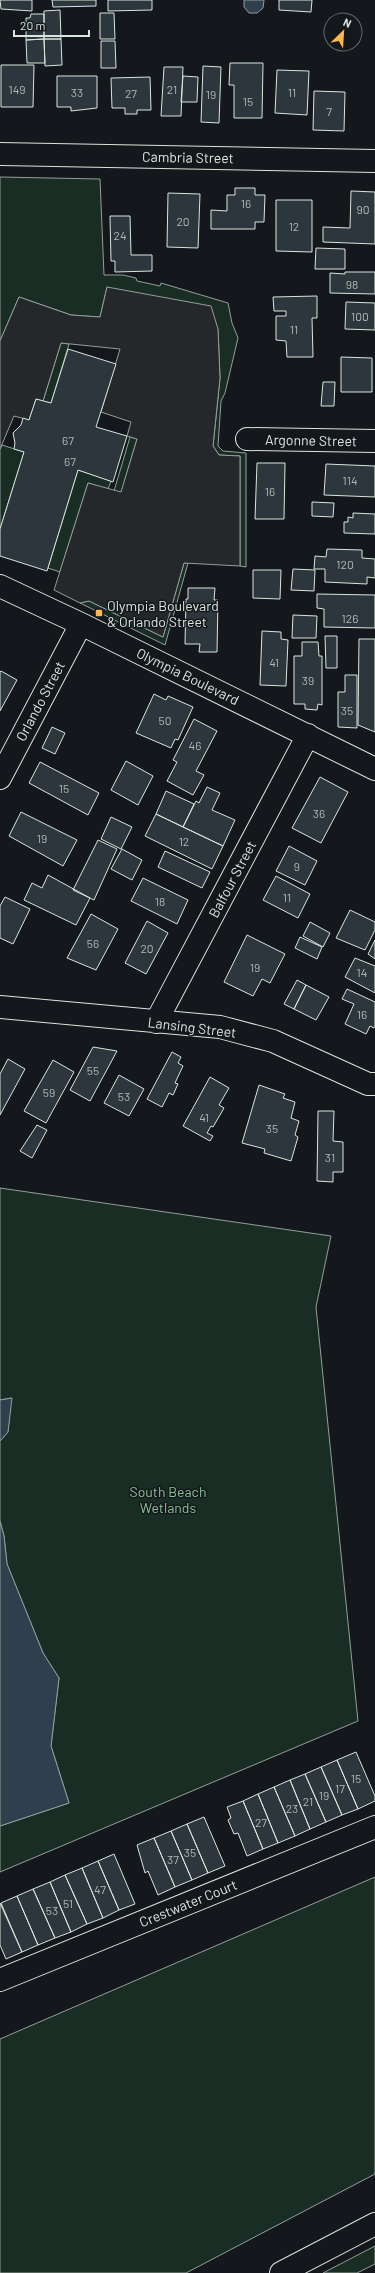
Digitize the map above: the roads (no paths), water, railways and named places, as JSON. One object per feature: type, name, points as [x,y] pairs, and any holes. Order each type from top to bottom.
[{"type":"street","name":"Cambria Street","points":[[0,154],[375,161]]},
{"type":"street","name":"Argonne Street","points":[[247,439],[375,441]]},
{"type":"street","name":"Olympia Boulevard","points":[[0,586],[81,624],[375,769]]},
{"type":"street","name":"Orlando Street","points":[[0,778],[81,624]]},
{"type":"street","name":"Balfour Street","points":[[156,1022],[308,735]]},
{"type":"street","name":"Lansing Street","points":[[0,1007],[220,1027],[273,1041],[368,1084],[375,1084]]},
{"type":"street","name":"Crestwater Court","points":[[0,1980],[375,1827]]},
{"type":"street","points":[[281,2273],[375,2224]]},
{"type":"water","points":[[244,0],[264,0],[263,8],[257,13],[249,13],[244,7]]},
{"type":"water","points":[[12,1398],[8,1432],[0,1441],[0,1400]]},
{"type":"water","points":[[0,1521],[4,1536],[7,1564],[43,1653],[59,1678],[51,1746],[69,1803],[0,1826]]},
{"type":"place","name":"Olympia Boulevard & Orlando Street","points":[[99,613]]},
{"type":"park label","name":"South Beach Wetlands","points":[[168,1500]]}]
